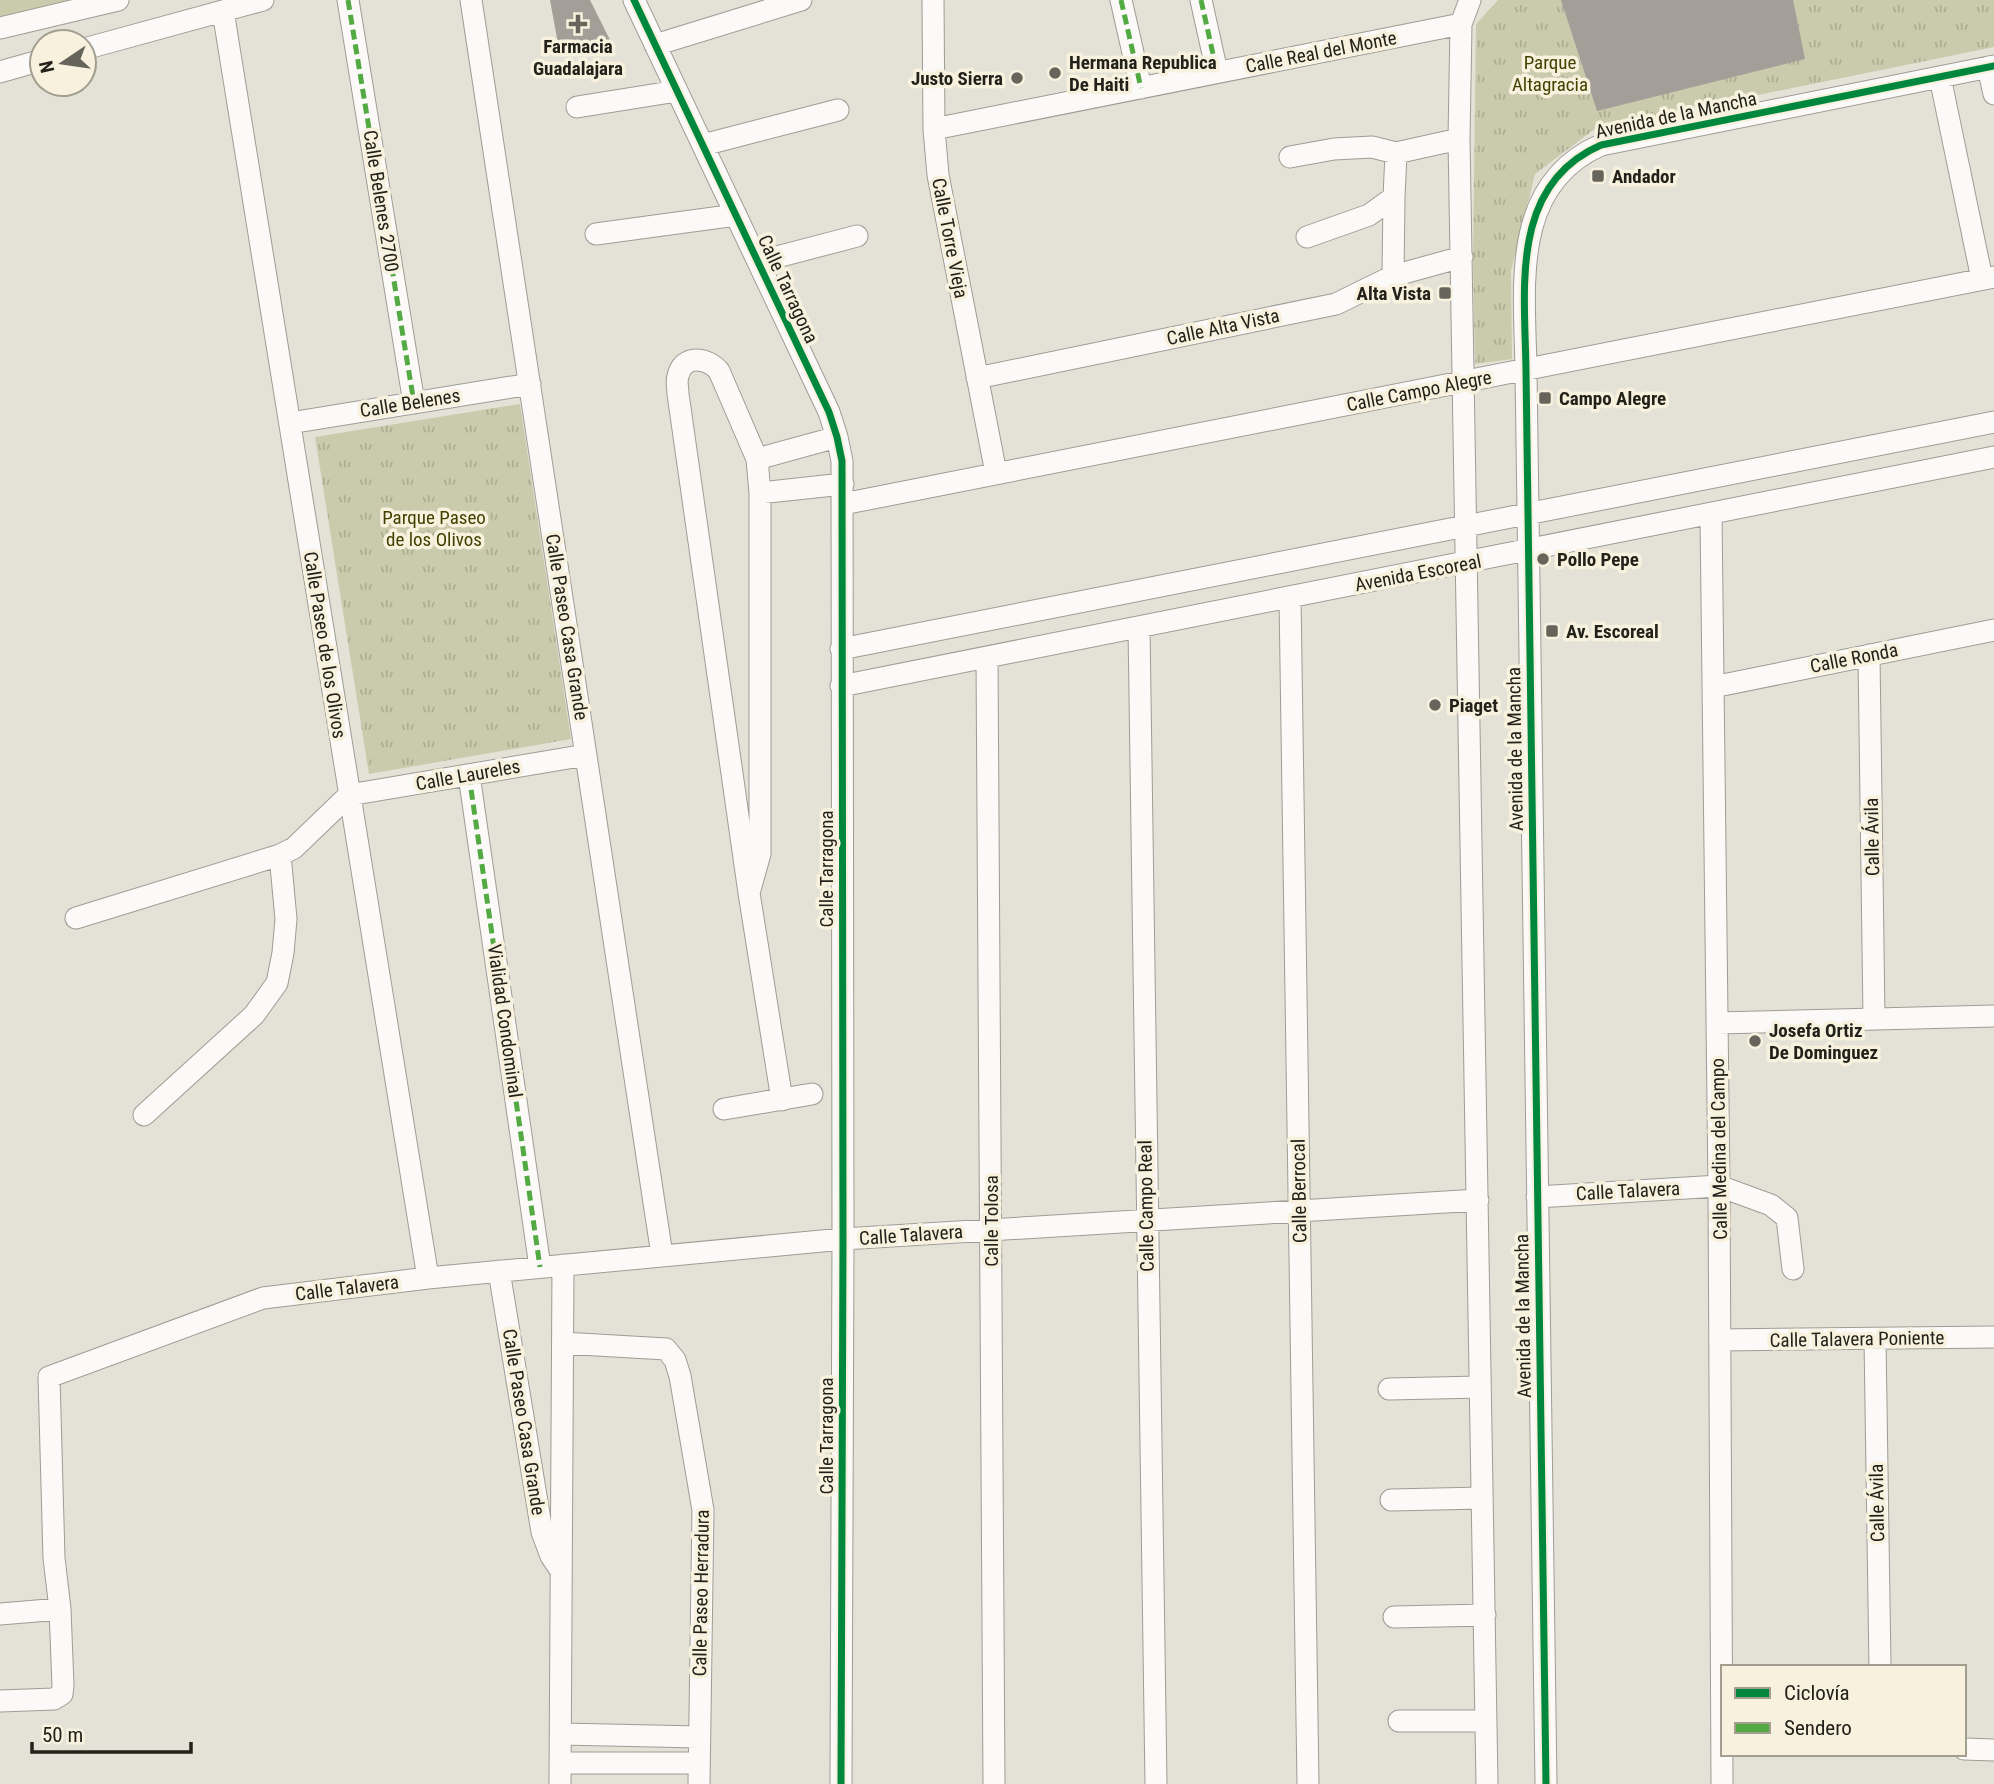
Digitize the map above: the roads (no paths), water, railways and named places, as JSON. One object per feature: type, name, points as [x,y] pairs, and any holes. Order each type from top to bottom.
[{"type":"street","points":[[0,28],[118,0]]},
{"type":"street","name":"Calle Belenes 2700","points":[[348,0],[414,403]]},
{"type":"street","name":"Calle Paseo Casa Grande","points":[[471,0],[662,1255]]},
{"type":"street","name":"Calle Tarragona","points":[[634,0],[829,412],[837,437],[843,494],[841,1784]]},
{"type":"street","points":[[655,45],[801,0]]},
{"type":"street","name":"Calle Torre Vieja","points":[[933,0],[933,129],[938,175],[996,472]]},
{"type":"street","points":[[1121,0],[1140,88]]},
{"type":"street","points":[[1202,0],[1217,72]]},
{"type":"street","points":[[1469,0],[1461,24],[1460,139],[1487,1784]]},
{"type":"street","points":[[98,45],[258,1]]},
{"type":"street","name":"Calle Paseo de los Olivos","points":[[223,11],[428,1278]]},
{"type":"street","name":"Calle Real del Monte","points":[[933,129],[1461,24]]},
{"type":"street","points":[[0,72],[28,64]]},
{"type":"street","points":[[1991,67],[1994,94]]},
{"type":"street","name":"Avenida de la Mancha","points":[[1546,1784],[1525,371],[1525,255],[1530,226],[1548,191],[1564,169],[1581,153],[1601,145],[1991,67]]},
{"type":"street","points":[[1940,77],[1988,278]]},
{"type":"street","points":[[577,107],[677,91]]},
{"type":"street","points":[[703,145],[838,110]]},
{"type":"street","points":[[1290,157],[1334,149],[1372,147],[1396,153],[1460,139]]},
{"type":"street","points":[[1393,276],[1396,153]]},
{"type":"street","points":[[1307,237],[1369,215],[1394,197]]},
{"type":"street","points":[[596,234],[736,215]]},
{"type":"street","points":[[758,262],[857,236]]},
{"type":"street","name":"Calle Alta Vista","points":[[977,379],[1336,304],[1393,276],[1462,257]]},
{"type":"street","name":"Calle Campo Alegre","points":[[760,493],[843,494],[996,472],[1525,371],[1988,278]]},
{"type":"street","points":[[749,893],[760,854],[760,493],[757,459],[719,371],[708,361],[700,359],[686,363],[678,374],[678,394],[749,893],[782,1100]]},
{"type":"street","name":"Calle Belenes","points":[[290,422],[530,384]]},
{"type":"street","name":"Avenida Escoreal","points":[[841,649],[1994,422]]},
{"type":"street","points":[[757,459],[837,437]]},
{"type":"street","name":"Avenida Escoreal","points":[[841,686],[1994,457]]},
{"type":"street","name":"Calle Medina del Campo","points":[[1711,514],[1722,1665]]},
{"type":"street","name":"Calle Berrocal","points":[[1290,598],[1308,1784]]},
{"type":"street","name":"Calle Campo Real","points":[[1139,627],[1156,1784]]},
{"type":"street","name":"Calle Ronda","points":[[1713,687],[1994,630]]},
{"type":"street","name":"Calle Ávila","points":[[1869,655],[1874,1019]]},
{"type":"street","name":"Calle Tolosa","points":[[987,657],[994,1784]]},
{"type":"street","points":[[729,754],[745,757],[760,752]]},
{"type":"street","name":"Calle Laureles","points":[[349,795],[586,755]]},
{"type":"street","name":"Vialidad Condominal","points":[[469,775],[540,1267]]},
{"type":"street","points":[[76,918],[279,855],[294,848],[349,795]]},
{"type":"street","points":[[144,1115],[254,1015],[277,983],[286,919],[279,855]]},
{"type":"street","points":[[1717,1023],[1994,1016]]},
{"type":"street","points":[[724,1109],[812,1094]]},
{"type":"street","points":[[1719,1186],[1771,1205],[1787,1218],[1793,1269]]},
{"type":"street","name":"Calle Talavera","points":[[1538,1197],[1719,1186]]},
{"type":"street","name":"Calle Talavera","points":[[60,1609],[54,1558],[49,1377],[263,1298],[428,1278],[843,1239],[1478,1200]]},
{"type":"street","name":"Calle Paseo Casa Grande","points":[[560,1774],[563,1265]]},
{"type":"street","name":"Calle Paseo Casa Grande","points":[[499,1271],[542,1532],[551,1556],[560,1570]]},
{"type":"street","name":"Calle Talavera Poniente","points":[[1720,1340],[1994,1337]]},
{"type":"street","name":"Calle Ávila","points":[[1875,1339],[1880,1665]]},
{"type":"street","name":"Calle Paseo Herradura","points":[[560,1774],[698,1774],[703,1510],[680,1376],[675,1360],[666,1349],[563,1343]]},
{"type":"street","points":[[1389,1389],[1480,1387]]},
{"type":"street","points":[[1391,1500],[1482,1498]]},
{"type":"street","points":[[0,1614],[60,1609],[63,1686],[62,1694],[54,1699],[0,1701]]},
{"type":"street","points":[[1394,1617],[1485,1615]]},
{"type":"street","points":[[1399,1721],[1486,1721]]},
{"type":"street","points":[[561,1734],[699,1737]]},
{"type":"street","points":[[1966,1749],[1994,1750]]},
{"type":"street","name":"Calle Medina del Campo","points":[[1723,1756],[1723,1784]]},
{"type":"place","name":"Farmacia Guadalajara","points":[[578,24]]},
{"type":"place","name":"Hermana Republica De Haiti","points":[[1055,73]]},
{"type":"place","name":"Justo Sierra","points":[[1017,78]]},
{"type":"place","name":"Andador","points":[[1598,176]]},
{"type":"place","name":"Alta Vista","points":[[1445,293]]},
{"type":"place","name":"Campo Alegre","points":[[1545,398]]},
{"type":"place","name":"Pollo Pepe","points":[[1543,559]]},
{"type":"place","name":"Av. Escoreal","points":[[1552,631]]},
{"type":"place","name":"Piaget","points":[[1435,705]]},
{"type":"place","name":"Josefa Ortiz De Dominguez","points":[[1755,1041]]},
{"type":"park label","name":"Parque Altagracia","points":[[1550,73]]},
{"type":"park label","name":"Parque Paseo de los Olivos","points":[[434,528]]}]
